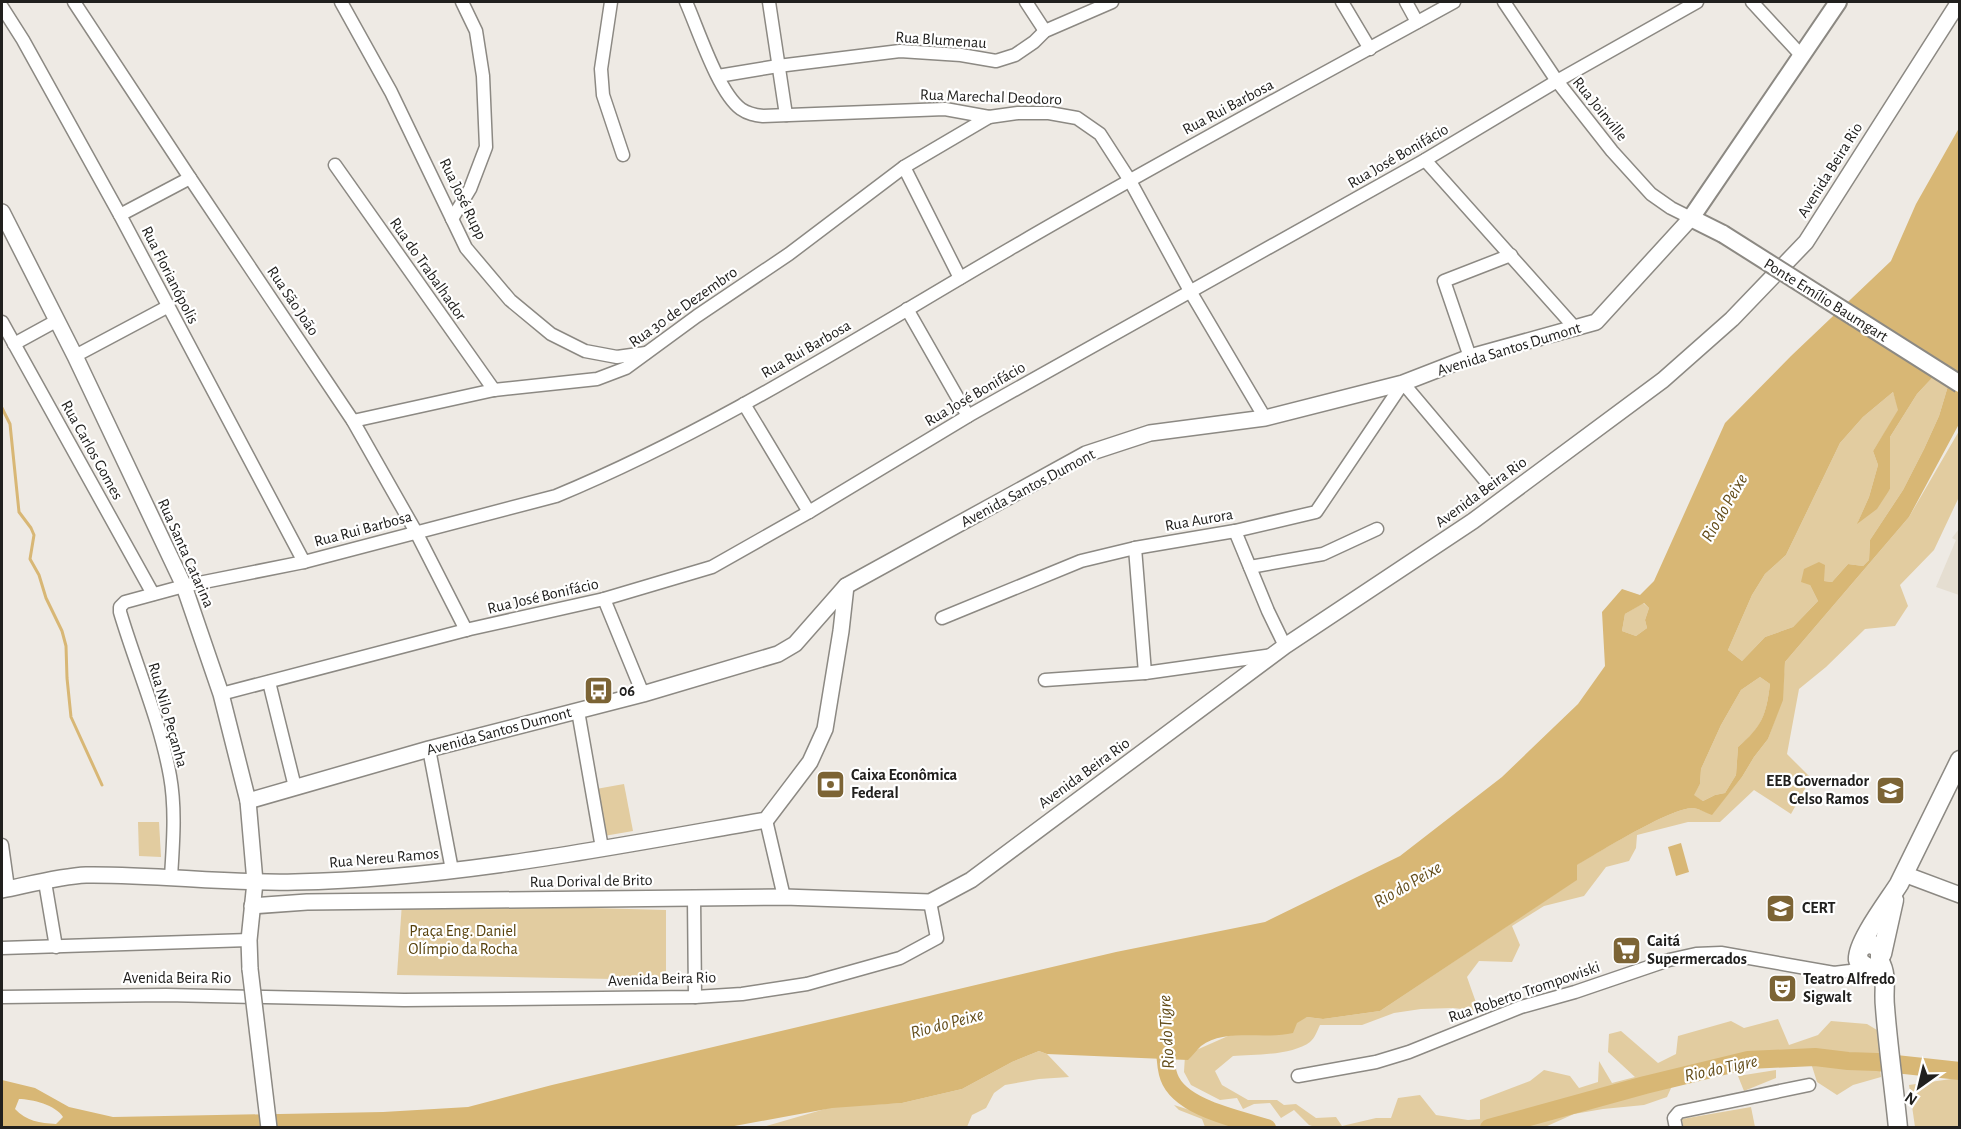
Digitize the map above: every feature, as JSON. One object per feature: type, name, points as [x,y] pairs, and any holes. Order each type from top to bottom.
[{"type":"main road","name":"Avenida Santos Dumont","points":[[1691,218],[1800,54],[1838,2]]},
{"type":"main road","name":"Ponte Emílio Baumgart","points":[[1691,218],[1723,234],[1959,384]]},
{"type":"main road","points":[[1898,1128],[1884,1000],[1886,977],[1884,969],[1868,958],[1894,904],[1899,881],[1959,760]]},
{"type":"street","name":"Rua São João","points":[[74,2],[353,421],[416,532],[466,630]]},
{"type":"street","name":"Rua José Rupp","points":[[341,2],[391,92],[466,248],[510,300],[551,334],[585,351],[617,357],[647,353]]},
{"type":"street","points":[[452,219],[470,189],[486,147],[483,76],[476,31],[462,2]]},
{"type":"street","points":[[611,2],[601,77],[603,95],[624,155]]},
{"type":"street","name":"Rua Marechal Deodoro","points":[[686,2],[718,76],[733,101],[749,113],[763,117],[945,109],[989,117],[1018,113],[1048,113],[1077,118],[1100,134],[1129,179],[1190,291],[1265,418]]},
{"type":"street","points":[[769,2],[786,115]]},
{"type":"street","points":[[1026,2],[1045,31]]},
{"type":"street","name":"Rua Blumenau","points":[[718,76],[900,51],[961,55],[996,61],[1016,55],[1045,31],[1112,2]]},
{"type":"street","points":[[1342,2],[1370,49]]},
{"type":"street","points":[[1406,2],[1417,22]]},
{"type":"street","name":"Rua Rui Barbosa","points":[[125,602],[184,586],[304,562],[556,496],[685,435],[744,404],[1129,179],[1454,2]]},
{"type":"street","name":"Rua Joinville","points":[[1504,2],[1557,81],[1612,150],[1651,194],[1691,218]]},
{"type":"street","name":"Rua José Bonifácio","points":[[221,694],[466,630],[604,599],[712,567],[809,512],[968,416],[1425,160],[1696,2]]},
{"type":"street","points":[[1752,2],[1800,54]]},
{"type":"street","name":"Avenida Beira Rio","points":[[2,997],[166,995],[404,1000],[695,997],[807,984],[900,958],[937,938],[930,902],[970,880],[1279,651],[1473,521],[1663,380],[1732,319],[1806,242],[1959,2]]},
{"type":"street","name":"Rua Florianópolis","points":[[2,7],[23,40],[120,215],[304,562]]},
{"type":"street","name":"Rua 30 de Dezembro","points":[[353,421],[494,390],[597,379],[626,368],[697,316],[789,254],[904,167],[989,117]]},
{"type":"street","points":[[1425,160],[1576,328]]},
{"type":"street","name":"Rua do Trabalhador","points":[[335,165],[494,390]]},
{"type":"street","points":[[904,167],[960,278]]},
{"type":"street","points":[[120,215],[190,178]]},
{"type":"street","name":"Rua Santa Catarina","points":[[2,212],[75,356],[184,586],[221,694],[248,801],[255,882],[249,940],[250,969],[269,1128]]},
{"type":"street","name":"Avenida Santos Dumont","points":[[248,801],[429,749],[643,694],[778,654],[795,644],[846,586],[1086,454],[1150,433],[1265,418],[1403,383],[1470,357],[1596,322],[1691,218]]},
{"type":"street","points":[[1470,357],[1444,281],[1511,255]]},
{"type":"street","points":[[75,356],[167,307]]},
{"type":"street","points":[[908,309],[968,416]]},
{"type":"street","points":[[14,344],[56,321]]},
{"type":"street","name":"Rua Carlos Gomes","points":[[2,322],[153,594]]},
{"type":"street","points":[[1403,383],[1489,485]]},
{"type":"street","name":"Rua Aurora","points":[[942,618],[1081,561],[1135,548],[1234,531],[1316,512],[1403,383]]},
{"type":"street","points":[[744,404],[809,512]]},
{"type":"street","points":[[1250,567],[1323,554],[1377,529]]},
{"type":"street","points":[[1045,681],[1145,673],[1279,651],[1250,567],[1234,531]]},
{"type":"street","points":[[1135,548],[1145,673]]},
{"type":"street","points":[[784,897],[766,820],[810,762],[825,729],[846,586]]},
{"type":"street","points":[[604,599],[643,694]]},
{"type":"street","name":"Rua Nilo Peçanha","points":[[125,602],[120,607],[120,612],[157,725],[170,777],[174,829],[171,877]]},
{"type":"street","points":[[812,625],[824,625],[841,631]]},
{"type":"street","points":[[268,682],[295,787]]},
{"type":"street","points":[[578,711],[602,848]]},
{"type":"street","points":[[429,749],[452,870]]},
{"type":"street","name":"Rua Nereu Ramos","points":[[5,889],[84,875],[255,882],[318,881],[452,870],[602,848],[766,820]]},
{"type":"street","points":[[2,845],[5,889]]},
{"type":"street","points":[[1899,881],[1959,895]]},
{"type":"street","points":[[45,882],[56,947]]},
{"type":"street","name":"Rua Dorival de Brito","points":[[252,906],[308,902],[784,897],[930,902]]},
{"type":"street","points":[[694,898],[695,997]]},
{"type":"street","points":[[2,948],[249,940]]},
{"type":"street","name":"Rua Roberto Trompowiski","points":[[1298,1076],[1376,1062],[1409,1052],[1521,1007],[1575,992],[1669,960],[1696,954],[1721,952],[1834,973],[1850,971],[1868,958]]},
{"type":"street","points":[[1676,1128],[1674,1118],[1678,1112],[1809,1085]]},
{"type":"shaded area","points":[[1959,529],[1959,595],[1936,587],[1956,540],[1952,538]]},
{"type":"green space","points":[[1932,378],[1948,386],[1939,416],[1903,490],[1870,540],[1869,560],[1863,566],[1848,564],[1832,582],[1824,581],[1810,585],[1818,601],[1793,627],[1765,637],[1742,661],[1728,650],[1752,595],[1765,574],[1786,555],[1840,443],[1863,417],[1893,392],[1899,410],[1873,451],[1878,465],[1869,497],[1858,522],[1890,489],[1890,437],[1917,394]]},
{"type":"green space","points":[[1959,431],[1959,497],[1934,550],[1900,585],[1908,606],[1895,626],[1865,629],[1826,667],[1799,689],[1787,754],[1811,778],[1791,814],[1754,790],[1720,822],[1688,822],[1637,835],[1636,848],[1629,861],[1606,867],[1584,896],[1544,906],[1512,926],[1520,945],[1512,962],[1479,961],[1467,977],[1479,1011],[1453,1008],[1421,1009],[1394,1013],[1362,1025],[1320,1025],[1312,1040],[1294,1050],[1273,1054],[1233,1056],[1215,1071],[1222,1085],[1248,1100],[1277,1100],[1284,1105],[1296,1104],[1316,1118],[1336,1117],[1342,1126],[1376,1118],[1391,1118],[1398,1098],[1420,1095],[1436,1115],[1468,1120],[1480,1119],[1480,1100],[1530,1081],[1544,1070],[1570,1076],[1579,1088],[1598,1082],[1599,1061],[1612,1083],[1635,1077],[1608,1052],[1609,1034],[1621,1031],[1658,1063],[1676,1054],[1678,1036],[1731,1021],[1744,1028],[1778,1019],[1789,1045],[1818,1035],[1831,1021],[1867,1024],[1877,1030],[1880,1043],[1879,1059],[1789,1053],[1742,1059],[1477,1128],[1315,1127],[1309,1125],[1294,1110],[1281,1118],[1270,1103],[1254,1104],[1243,1109],[1237,1098],[1220,1100],[1191,1085],[1184,1072],[1185,1055],[1228,1036],[1307,1017],[1323,1019],[1380,1011],[1576,880],[1576,865],[1670,814],[1694,808],[1712,814],[1742,777],[1768,739],[1782,700],[1785,662],[1909,517]]},
{"type":"green space","points":[[1643,603],[1649,608],[1645,620],[1647,628],[1636,636],[1622,631],[1625,614]]},
{"type":"green space","points":[[1760,677],[1770,684],[1762,719],[1753,733],[1738,747],[1736,775],[1725,793],[1703,801],[1693,795],[1700,784],[1701,769],[1721,725],[1741,690]]},
{"type":"green space","points":[[624,784],[633,831],[604,836],[596,789]]},
{"type":"green space","points":[[138,822],[159,822],[161,857],[139,856]]},
{"type":"green space","name":"Praça Eng. Daniel Olímpio da Rocha","points":[[402,903],[666,910],[666,980],[397,975]]},
{"type":"green space","points":[[1039,1051],[1047,1054],[1069,1077],[1005,1085],[994,1093],[986,1108],[972,1115],[967,1127],[759,1128],[832,1107],[902,1103],[962,1089],[1012,1062]]},
{"type":"green space","points":[[1811,1063],[1880,1069],[1881,1077],[1853,1085],[1837,1095],[1817,1082]]},
{"type":"green space","points":[[1776,1070],[1776,1078],[1744,1091],[1738,1076]]},
{"type":"green space","points":[[1958,1078],[1959,1127],[1915,1127],[1909,1085]]},
{"type":"green space","points":[[1672,1086],[1667,1097],[1644,1105],[1574,1114],[1545,1127],[1511,1127]]},
{"type":"green space","points":[[1174,1105],[1243,1127],[1205,1127],[1202,1119],[1179,1110]]},
{"type":"green space","points":[[1751,1107],[1755,1127],[1683,1127],[1682,1119]]},
{"type":"water","name":"Rio do Peixe","points":[[1959,128],[1959,424],[1909,517],[1785,662],[1783,700],[1768,739],[1712,815],[1694,808],[1670,814],[1577,865],[1577,880],[1380,1011],[1323,1019],[1307,1017],[1297,1023],[1293,1033],[1282,1035],[1222,1037],[1201,1046],[1188,1060],[1047,1054],[1039,1051],[1012,1062],[962,1089],[902,1103],[832,1108],[729,1127],[2,1128],[2,1080],[35,1088],[69,1107],[113,1117],[383,1112],[468,1107],[552,1085],[1116,952],[1265,922],[1400,856],[1502,777],[1578,704],[1605,666],[1602,612],[1622,589],[1640,595],[1654,581],[1725,423],[1791,356],[1891,261],[1916,204]],"holes":[[[1932,378],[1948,386],[1939,416],[1924,449],[1903,490],[1870,540],[1869,560],[1863,566],[1848,564],[1832,582],[1824,581],[1825,565],[1819,562],[1804,569],[1801,582],[1810,585],[1818,601],[1793,627],[1765,637],[1742,661],[1728,650],[1752,595],[1765,574],[1786,555],[1840,443],[1863,417],[1893,392],[1898,410],[1873,451],[1878,465],[1869,497],[1857,524],[1877,509],[1890,489],[1890,437],[1917,394]],[[1644,603],[1649,608],[1645,620],[1647,628],[1636,636],[1622,631],[1625,614]],[[1760,677],[1770,684],[1762,720],[1753,733],[1738,747],[1736,775],[1725,793],[1703,801],[1694,795],[1700,784],[1701,769],[1721,725],[1741,690]],[[19,1099],[30,1100],[55,1109],[63,1117],[56,1124],[44,1123],[29,1119],[15,1109]]]},
{"type":"water","points":[[1681,843],[1689,872],[1676,876],[1668,847]]},
{"type":"waterway","points":[[2,408],[10,424],[19,512],[34,535],[30,559],[39,575],[66,646],[71,717],[102,785]]},
{"type":"waterway","name":"Rio do Tigre","points":[[1164,1034],[1167,1072],[1175,1088],[1185,1097],[1211,1111],[1267,1128]]},
{"type":"waterway","name":"Rio do Tigre","points":[[1489,1128],[1645,1085],[1748,1060],[1815,1057],[1960,1071]]},
{"type":"place","name":"06","points":[[598,691]]},
{"type":"place","name":"Caixa Econômica Federal","points":[[830,784]]},
{"type":"place","name":"EEB Governador Celso Ramos","points":[[1890,790]]},
{"type":"place","name":"CERT","points":[[1781,908]]},
{"type":"place","name":"Caitá Supermercados","points":[[1626,950]]},
{"type":"place","name":"Teatro Alfredo Sigwalt","points":[[1782,988]]}]
